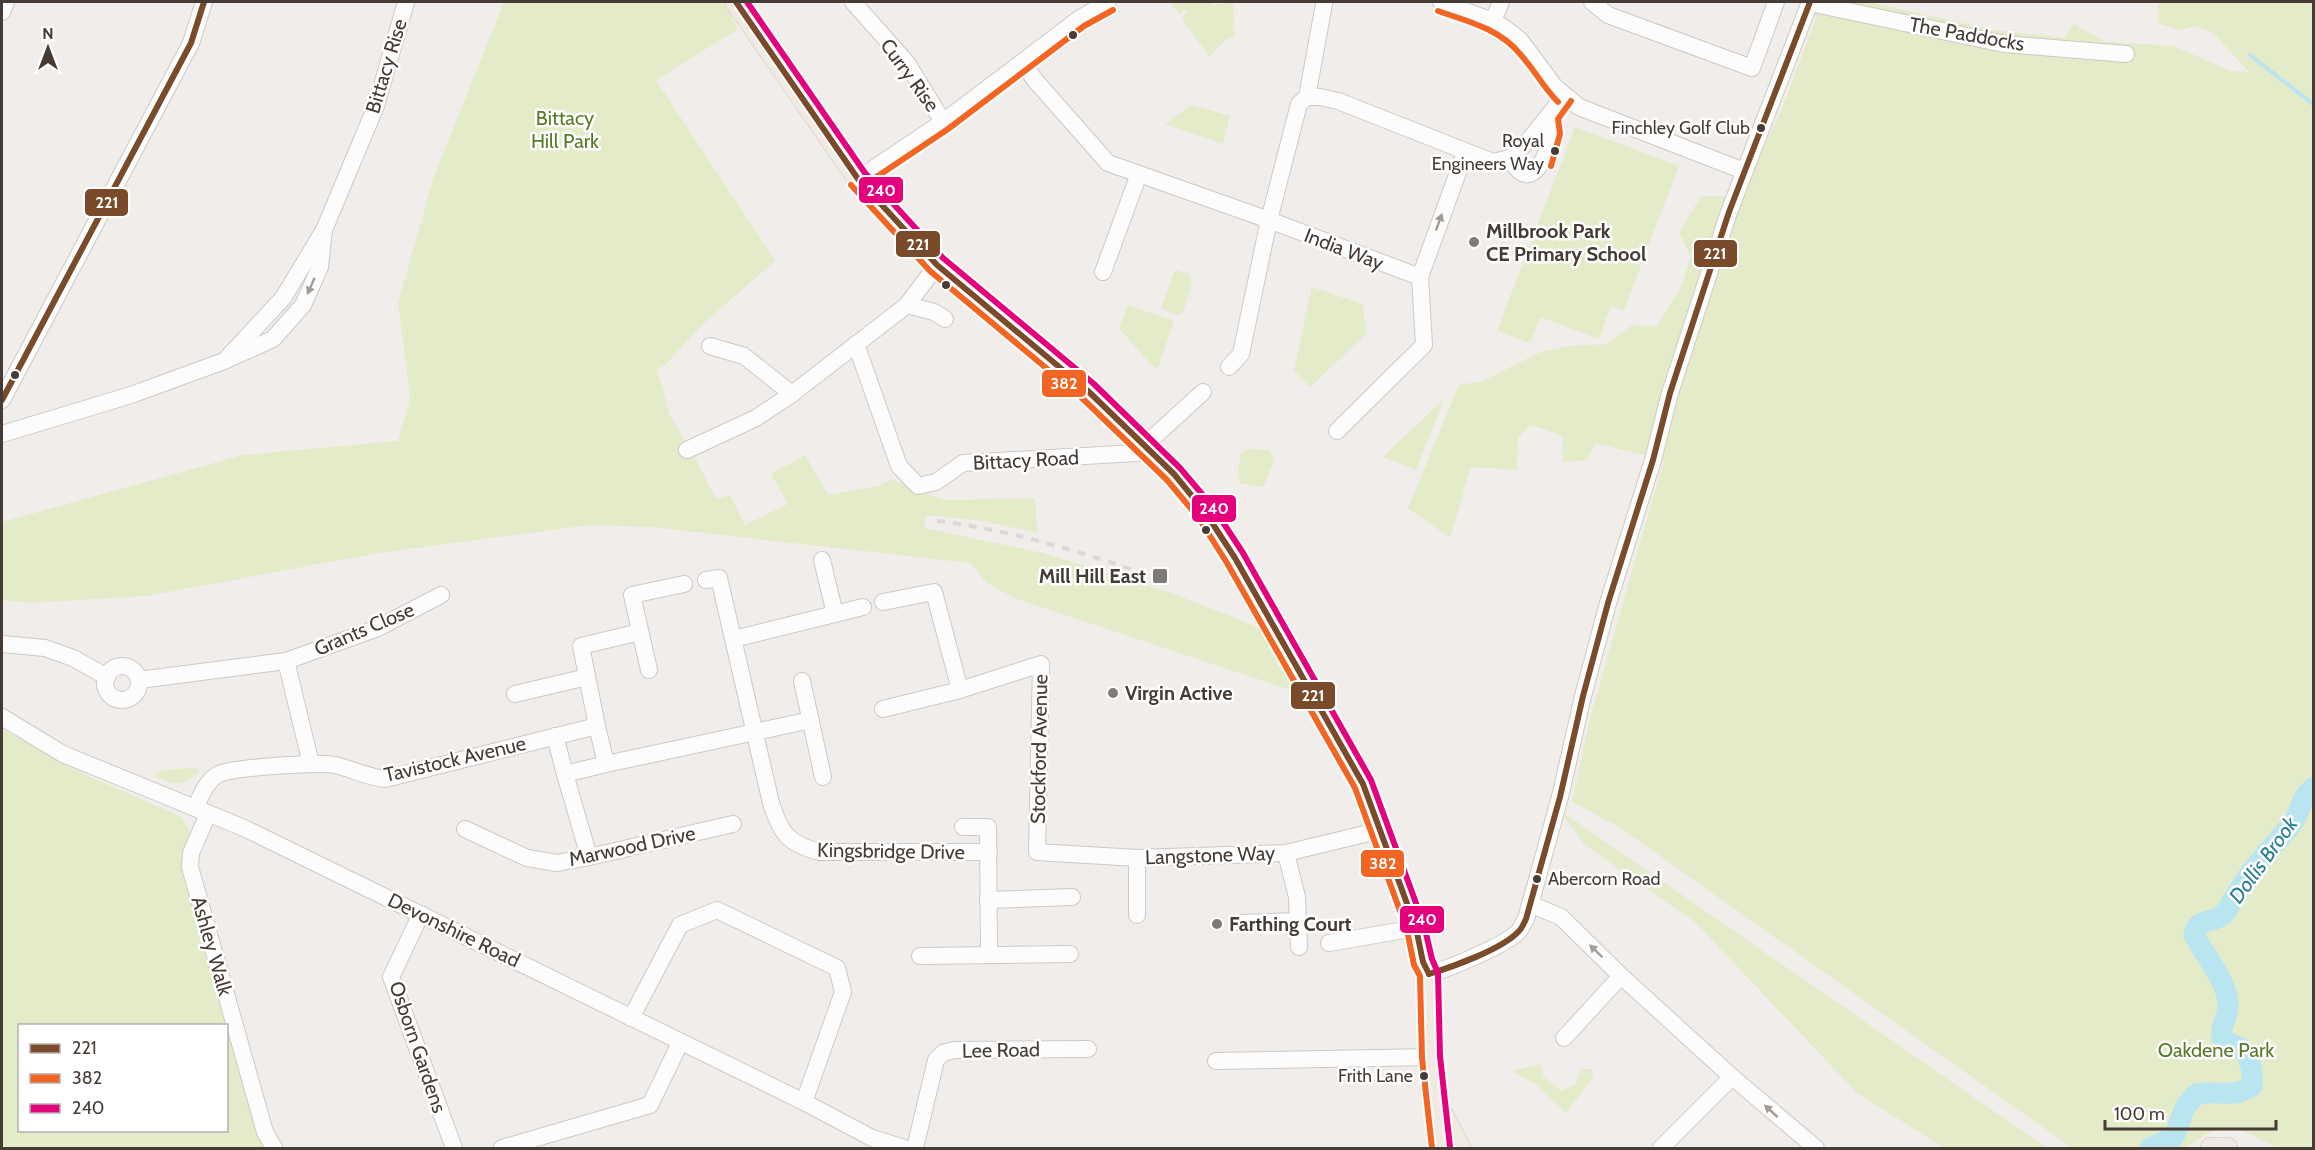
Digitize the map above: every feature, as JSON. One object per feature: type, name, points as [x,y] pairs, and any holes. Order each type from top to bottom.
[{"type":"main road","points":[[736,2],[750,26],[858,179],[937,265],[1088,391],[1149,449],[1195,499],[1235,558],[1363,784],[1416,928],[1423,962],[1429,974],[1431,1057],[1441,1149]]},
{"type":"main road","points":[[1436,1102],[1460,1149]]},
{"type":"main road","points":[[2211,1149],[2227,1149]]},
{"type":"street","points":[[2,12],[6,2]]},
{"type":"street","points":[[2,400],[191,43],[204,2]]},
{"type":"street","name":"Bittacy Rise","points":[[2,434],[131,395],[224,361],[273,339],[303,304],[320,267],[324,230],[376,106],[406,2]]},
{"type":"street","name":"Curry Rise","points":[[853,2],[907,63],[943,122]]},
{"type":"street","points":[[858,179],[943,122],[1079,19],[1108,2]]},
{"type":"street","points":[[1442,2],[1493,21],[1521,40],[1550,82],[1579,108],[1744,171]]},
{"type":"street","points":[[1493,21],[1501,2]]},
{"type":"street","points":[[1592,2],[1608,15],[1752,68],[1776,2]]},
{"type":"street","points":[[1429,974],[1442,971],[1504,942],[1518,931],[1526,919],[1560,797],[1582,696],[1692,325],[1744,171],[1810,2]]},
{"type":"street","name":"The Paddocks","points":[[1810,2],[2004,44],[2126,54]]},
{"type":"street","points":[[1229,367],[1241,354],[1269,220],[1299,104],[1307,97],[1324,4]]},
{"type":"street","name":"India Way","points":[[1023,62],[1034,79],[1108,163],[1420,277]]},
{"type":"street","points":[[1307,97],[1338,101],[1385,118],[1465,153],[1493,162],[1510,158],[1564,96]]},
{"type":"street","points":[[1510,158],[1517,171],[1522,174],[1536,171],[1542,164],[1551,132],[1548,117]]},
{"type":"street","points":[[1337,431],[1424,345],[1420,277],[1465,153]]},
{"type":"street","points":[[1103,272],[1139,174]]},
{"type":"street","points":[[687,450],[756,418],[792,394],[907,304],[937,265]]},
{"type":"street","points":[[907,304],[934,312],[945,319]]},
{"type":"street","name":"Bittacy Road","points":[[856,344],[899,466],[918,486],[936,482],[963,463],[1149,449]]},
{"type":"street","points":[[710,346],[744,356],[792,394]]},
{"type":"street","points":[[1149,449],[1203,392]]},
{"type":"street","points":[[822,560],[835,614]]},
{"type":"street","name":"Kingsbridge Drive","points":[[706,580],[719,578],[777,821],[786,836],[801,848],[820,852],[989,852]]},
{"type":"street","points":[[649,670],[632,595],[684,584]]},
{"type":"street","points":[[883,602],[934,592],[960,690]]},
{"type":"street","name":"Grants Close","points":[[139,680],[286,661],[378,628],[441,595]]},
{"type":"street","points":[[734,639],[863,607]]},
{"type":"street","points":[[606,764],[580,646],[640,632]]},
{"type":"street","points":[[2,644],[45,648],[72,658],[107,676]]},
{"type":"street","points":[[286,661],[311,764]]},
{"type":"street","name":"Stockford Avenue","points":[[883,709],[960,690],[1041,664],[1037,852]]},
{"type":"street","points":[[124,666],[136,673],[139,680],[138,690],[135,695],[126,700],[114,699],[107,691],[107,676],[115,668],[124,666]]},
{"type":"street","points":[[515,694],[586,676]]},
{"type":"street","points":[[802,681],[823,777]]},
{"type":"street","name":"Devonshire Road","points":[[2,717],[63,754],[244,828],[804,1102],[872,1138],[904,1149]]},
{"type":"street","points":[[565,774],[755,730],[811,720]]},
{"type":"street","name":"Tavistock Avenue","points":[[202,810],[203,791],[219,774],[229,771],[311,764],[335,765],[370,777],[385,779],[597,726]]},
{"type":"street","points":[[555,736],[590,857]]},
{"type":"street","name":"Ashley Walk","points":[[202,810],[191,853],[190,867],[265,1132],[274,1149]]},
{"type":"street","name":"Marwood Drive","points":[[465,829],[527,858],[557,863],[733,824]]},
{"type":"street","points":[[963,826],[988,827],[989,955]]},
{"type":"street","name":"Langstone Way","points":[[1037,852],[1137,858],[1286,853],[1381,830]]},
{"type":"street","points":[[1286,853],[1297,897],[1299,947]]},
{"type":"street","points":[[1137,858],[1137,915]]},
{"type":"street","points":[[988,900],[1072,897]]},
{"type":"street","points":[[1530,904],[1561,917],[1621,976],[1732,1077],[1816,1149]]},
{"type":"street","points":[[631,1018],[680,925],[717,910],[837,968],[843,992],[804,1102]]},
{"type":"street","name":"Osborn Gardens","points":[[421,914],[391,977],[454,1149]]},
{"type":"street","points":[[1242,923],[1297,921]]},
{"type":"street","points":[[1329,943],[1416,928]]},
{"type":"street","points":[[920,956],[1070,954]]},
{"type":"street","points":[[1564,1038],[1621,976]]},
{"type":"street","points":[[502,1149],[650,1106],[680,1043]]},
{"type":"street","name":"Lee Road","points":[[915,1149],[936,1060],[944,1053],[954,1050],[1088,1049]]},
{"type":"street","points":[[1216,1061],[1431,1057]]},
{"type":"street","points":[[1661,1149],[1732,1077]]},
{"type":"green space","name":"Bittacy Hill Park","points":[[504,2],[724,2],[738,29],[656,80],[775,261],[705,322],[664,366],[657,369],[670,416],[690,448],[716,499],[730,495],[745,525],[788,504],[771,474],[805,455],[828,495],[878,486],[892,479],[922,493],[948,500],[1035,498],[1037,533],[983,521],[927,515],[924,528],[1043,553],[1171,593],[1233,617],[1267,632],[1300,693],[1014,598],[987,583],[970,563],[652,527],[590,525],[378,553],[147,596],[30,603],[2,600],[2,522],[243,455],[398,441],[410,398],[398,303],[434,176]]},
{"type":"green space","points":[[1170,2],[1210,2],[1212,5],[1233,2],[1235,36],[1226,39],[1209,57],[1182,18],[1188,12],[1186,10],[1179,14]]},
{"type":"green space","name":"Oakdene Park","points":[[1827,2],[1868,2],[1993,30],[2065,38],[2074,24],[2105,42],[2174,46],[2230,71],[2249,72],[2213,33],[2196,26],[2180,30],[2157,23],[2158,5],[2165,2],[2313,2],[2313,1148],[2278,1148],[2236,1128],[2214,1129],[2186,1148],[2072,1148],[1622,829],[1572,801],[1590,719],[1664,460],[1595,443],[1587,460],[1563,462],[1562,435],[1530,425],[1518,438],[1517,470],[1471,467],[1450,538],[1408,508],[1459,385],[1483,381],[1540,352],[1571,346],[1606,344],[1632,325],[1657,326],[1682,285],[1691,256],[1679,233],[1701,196],[1742,196],[1782,109],[1818,13]]},
{"type":"green space","points":[[1191,105],[1230,116],[1223,144],[1165,124]]},
{"type":"green space","points":[[1575,127],[1679,166],[1624,310],[1611,306],[1599,339],[1540,317],[1530,343],[1497,331]]},
{"type":"green space","points":[[1175,270],[1189,274],[1192,283],[1183,312],[1179,315],[1161,309]]},
{"type":"green space","points":[[1312,287],[1362,304],[1367,333],[1310,387],[1294,371]]},
{"type":"green space","points":[[1128,305],[1174,321],[1158,368],[1152,366],[1119,328]]},
{"type":"green space","points":[[1444,399],[1416,470],[1383,457]]},
{"type":"green space","points":[[1247,449],[1269,450],[1275,459],[1261,487],[1240,483],[1237,478],[1241,453]]},
{"type":"green space","points":[[2,729],[86,775],[182,817],[192,836],[184,870],[273,1148],[2,1148]]},
{"type":"green space","points":[[195,767],[200,771],[183,782],[168,782],[154,776],[160,771]]},
{"type":"green space","points":[[1558,809],[2047,1148],[1944,1148],[1857,1093],[1696,923],[1585,845]]},
{"type":"green space","points":[[1540,1064],[1544,1077],[1562,1091],[1576,1084],[1581,1069],[1592,1069],[1593,1078],[1566,1113],[1534,1083],[1512,1071]]},
{"type":"waterway","points":[[2250,55],[2314,105]]},
{"type":"waterway","name":"Dollis Brook","points":[[2150,1148],[2174,1137],[2185,1107],[2196,1094],[2232,1093],[2252,1086],[2252,1070],[2247,1056],[2240,1048],[2222,1038],[2228,1007],[2226,993],[2219,976],[2194,935],[2199,925],[2217,918],[2227,910],[2254,868],[2293,822],[2305,796],[2314,787]]},
{"type":"railway","points":[[937,521],[1022,537],[1159,579]]},
{"type":"transit line","name":"221","points":[[2,400],[191,43],[204,2]]},
{"type":"transit line","name":"221","points":[[736,2],[858,179],[937,265],[1088,391],[1174,474],[1205,512],[1235,558],[1363,784],[1416,928],[1423,962],[1429,974]]},
{"type":"transit line","name":"240","points":[[747,2],[865,173],[943,258],[1094,384],[1180,468],[1213,507],[1243,553],[1371,780],[1424,925],[1432,959],[1438,973],[1440,1056],[1450,1147]]},
{"type":"transit line","name":"221","points":[[1429,974],[1490,951],[1519,931],[1526,919],[1560,797],[1583,696],[1608,603],[1653,460],[1670,393],[1729,212],[1810,2]]},
{"type":"transit line","name":"382","points":[[863,186],[948,129],[1084,26],[1113,10]]},
{"type":"transit line","name":"382","points":[[1438,11],[1471,22],[1503,38],[1525,60],[1558,102]]},
{"type":"transit line","name":"382","points":[[1551,166],[1560,134],[1558,119],[1571,101]]},
{"type":"transit line","name":"382","points":[[851,185],[930,271],[1082,398],[1167,480],[1198,517],[1227,563],[1355,788],[1407,930],[1414,965],[1420,976],[1422,1058],[1432,1148]]},
{"type":"place","name":"Finchley Golf Club","points":[[1761,128]]},
{"type":"place","name":"Royal Engineers Way","points":[[1555,151]]},
{"type":"place","name":"Millbrook Park CE Primary School","points":[[1474,242]]},
{"type":"place","name":"Mill Hill East","points":[[1160,576]]},
{"type":"place","name":"Virgin Active","points":[[1113,693]]},
{"type":"place","name":"Abercorn Road","points":[[1537,879]]},
{"type":"place","name":"Farthing Court","points":[[1217,924]]},
{"type":"place","name":"Frith Lane","points":[[1424,1076]]}]
